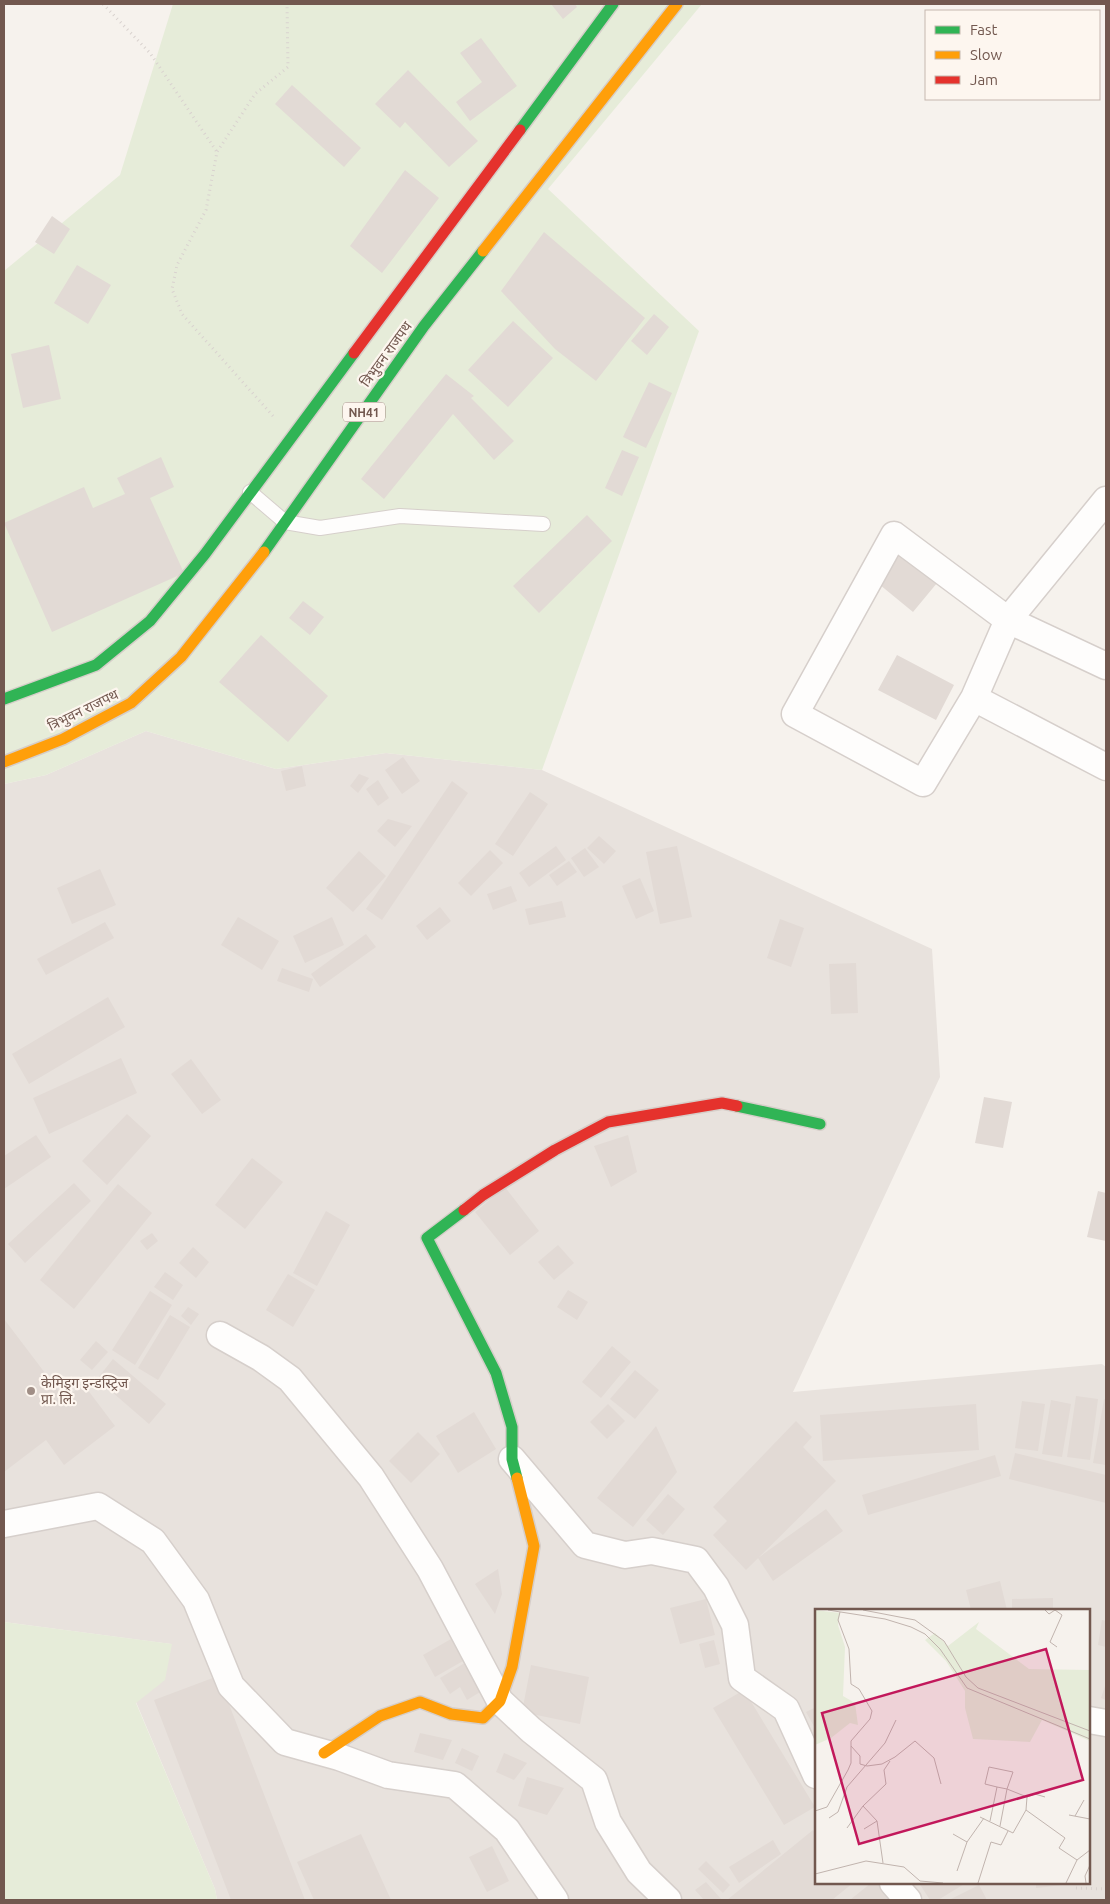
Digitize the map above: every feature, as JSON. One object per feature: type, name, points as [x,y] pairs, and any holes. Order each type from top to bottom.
[{"type":"main road","name":"त्रिभुवन राजपथ","points":[[4,699],[96,665],[150,621],[205,554],[613,4]]},
{"type":"main road","name":"त्रिभुवन राजपथ","points":[[4,762],[63,739],[131,703],[181,658],[246,577],[424,326],[677,4]]},
{"type":"main road","points":[[324,1753],[380,1716],[420,1702],[451,1714],[483,1718],[500,1701],[512,1667],[534,1546],[512,1459],[512,1427],[496,1373],[428,1238],[483,1195],[555,1150],[608,1122],[722,1103],[820,1124]]},
{"type":"street","points":[[1106,500],[1008,620],[974,698],[923,783],[795,714],[894,535],[1008,620],[1106,666]]},
{"type":"street","points":[[974,698],[1106,767]]},
{"type":"street","points":[[220,1335],[261,1358],[290,1379],[371,1477],[430,1569],[500,1701],[531,1730],[594,1780],[608,1822],[639,1872],[668,1900]]},
{"type":"street","points":[[512,1459],[585,1545],[624,1554],[652,1551],[696,1560],[716,1587],[735,1625],[742,1678],[786,1709],[815,1773]]},
{"type":"street","points":[[4,1524],[98,1506],[153,1541],[196,1600],[231,1686],[285,1742],[388,1775],[455,1785],[507,1830],[555,1900]]},
{"type":"street","points":[[1090,1720],[1106,1723]]},
{"type":"street","points":[[894,1884],[908,1900]]},
{"type":"lane","points":[[250,492],[285,522],[320,528],[400,516],[542,524]]},
{"type":"path","points":[[103,4],[150,52],[217,152]]},
{"type":"path","points":[[288,4],[288,67],[255,94],[217,152],[206,210],[177,265],[172,290],[182,314],[291,437]]},
{"type":"path","points":[[1076,1888],[1106,1889]]},
{"type":"shaded area","points":[[146,731],[276,769],[386,753],[542,770],[932,949],[940,1077],[793,1392],[1102,1364],[1106,1367],[1106,1900],[217,1900],[215,1889],[136,1702],[171,1644],[4,1622],[4,784],[46,775]]},
{"type":"green space","points":[[173,4],[702,4],[548,189],[699,331],[542,770],[386,753],[276,769],[146,731],[46,775],[4,784],[4,271],[120,175]]},
{"type":"green space","points":[[4,1622],[172,1644],[165,1680],[136,1703],[215,1889],[217,1900],[4,1900]]},
{"type":"building","points":[[551,4],[575,4],[577,7],[563,19]]},
{"type":"building","points":[[481,38],[517,86],[470,121],[456,102],[482,82],[460,53]]},
{"type":"building","points":[[408,70],[478,141],[449,167],[405,122],[400,128],[375,104]]},
{"type":"building","points":[[292,85],[361,148],[344,167],[275,104]]},
{"type":"building","points":[[405,170],[439,198],[382,273],[350,246]]},
{"type":"building","points":[[52,216],[70,229],[54,254],[35,242]]},
{"type":"building","points":[[544,232],[645,318],[596,381],[555,349],[501,291]]},
{"type":"building","points":[[77,265],[111,285],[88,324],[54,303]]},
{"type":"building","points":[[654,314],[669,327],[647,355],[631,341]]},
{"type":"building","points":[[513,321],[553,358],[508,407],[468,370]]},
{"type":"building","points":[[49,345],[61,399],[23,408],[11,354]]},
{"type":"building","points":[[446,374],[474,396],[471,398],[514,441],[494,460],[453,414],[384,499],[361,479]]},
{"type":"building","points":[[649,382],[672,393],[646,448],[623,437]]},
{"type":"building","points":[[622,450],[639,457],[622,496],[605,488]]},
{"type":"building","points":[[161,457],[174,487],[150,498],[184,573],[52,632],[4,523],[84,487],[93,508],[125,494],[117,478]]},
{"type":"building","points":[[587,515],[612,541],[539,613],[513,586]]},
{"type":"building","points":[[898,551],[937,583],[913,612],[874,580]]},
{"type":"building","points":[[303,601],[324,617],[310,635],[289,618]]},
{"type":"building","points":[[261,635],[328,696],[288,742],[219,682]]},
{"type":"building","points":[[897,655],[954,685],[936,720],[878,690]]},
{"type":"building","points":[[403,757],[420,781],[402,794],[385,770]]},
{"type":"building","points":[[302,766],[306,786],[286,791],[281,771]]},
{"type":"building","points":[[359,774],[369,778],[358,793],[350,786]]},
{"type":"building","points":[[378,780],[389,798],[378,806],[366,789]]},
{"type":"building","points":[[452,781],[468,793],[382,920],[366,909]]},
{"type":"building","points":[[530,792],[548,804],[513,856],[495,844]]},
{"type":"building","points":[[388,819],[412,826],[395,847],[377,831]]},
{"type":"building","points":[[599,836],[616,851],[604,864],[587,848]]},
{"type":"building","points":[[556,846],[566,860],[529,887],[519,873]]},
{"type":"building","points":[[677,846],[692,917],[660,924],[646,852]]},
{"type":"building","points":[[585,848],[599,867],[584,877],[571,858]]},
{"type":"building","points":[[490,850],[503,863],[471,896],[458,883]]},
{"type":"building","points":[[359,851],[386,876],[353,912],[326,888]]},
{"type":"building","points":[[569,861],[577,872],[557,886],[549,875]]},
{"type":"building","points":[[100,869],[116,905],[72,924],[57,888]]},
{"type":"building","points":[[640,878],[654,911],[636,919],[622,886]]},
{"type":"building","points":[[511,886],[517,901],[493,910],[487,894]]},
{"type":"building","points":[[562,901],[566,917],[529,925],[525,909]]},
{"type":"building","points":[[440,907],[451,921],[427,940],[416,926]]},
{"type":"building","points":[[238,917],[279,941],[262,970],[221,945]]},
{"type":"building","points":[[332,917],[344,945],[305,963],[293,936]]},
{"type":"building","points":[[780,919],[804,928],[791,967],[767,958]]},
{"type":"building","points":[[105,922],[114,938],[46,975],[37,959]]},
{"type":"building","points":[[366,934],[376,947],[320,987],[311,974]]},
{"type":"building","points":[[856,963],[858,1013],[831,1014],[829,964]]},
{"type":"building","points":[[282,968],[313,979],[309,992],[277,981]]},
{"type":"building","points":[[108,997],[125,1027],[29,1084],[12,1054]]},
{"type":"building","points":[[121,1058],[137,1093],[49,1134],[33,1098]]},
{"type":"building","points":[[191,1059],[221,1100],[202,1114],[171,1074]]},
{"type":"building","points":[[984,1097],[1012,1102],[1003,1148],[975,1143]]},
{"type":"building","points":[[127,1114],[151,1136],[107,1185],[82,1161]]},
{"type":"building","points":[[36,1135],[51,1157],[4,1189],[4,1156]]},
{"type":"building","points":[[628,1135],[637,1172],[611,1187],[594,1146]]},
{"type":"building","points":[[252,1158],[283,1182],[245,1229],[215,1205]]},
{"type":"building","points":[[74,1183],[91,1201],[25,1263],[8,1244]]},
{"type":"building","points":[[118,1184],[152,1213],[74,1309],[40,1280]]},
{"type":"building","points":[[505,1187],[539,1231],[510,1255],[475,1212]]},
{"type":"building","points":[[1098,1191],[1106,1193],[1106,1241],[1087,1237]]},
{"type":"building","points":[[326,1211],[350,1225],[317,1286],[293,1273]]},
{"type":"building","points":[[152,1233],[158,1241],[147,1250],[140,1241]]},
{"type":"building","points":[[558,1245],[574,1263],[554,1280],[538,1262]]},
{"type":"building","points":[[193,1247],[209,1262],[196,1278],[179,1263]]},
{"type":"building","points":[[165,1272],[183,1285],[173,1300],[154,1287]]},
{"type":"building","points":[[288,1274],[315,1290],[293,1327],[266,1310]]},
{"type":"building","points":[[568,1290],[588,1302],[577,1320],[557,1307]]},
{"type":"building","points":[[150,1291],[172,1305],[135,1365],[112,1350]]},
{"type":"building","points":[[188,1307],[199,1314],[191,1325],[181,1316]]},
{"type":"building","points":[[170,1315],[190,1327],[158,1380],[138,1368]]},
{"type":"building","name":"केमिड्रग इन्डस्ट्रिज प्रा. लि.","points":[[4,1319],[64,1398],[84,1385],[115,1426],[64,1465],[46,1440],[4,1472]]},
{"type":"building","points":[[96,1341],[108,1352],[92,1370],[80,1360]]},
{"type":"building","points":[[612,1346],[631,1362],[601,1398],[582,1382]]},
{"type":"building","points":[[113,1359],[166,1404],[149,1424],[97,1379]]},
{"type":"building","points":[[635,1370],[659,1390],[635,1419],[610,1399]]},
{"type":"building","points":[[1076,1396],[1098,1399],[1090,1460],[1067,1457]]},
{"type":"building","points":[[1104,1399],[1106,1400],[1106,1465],[1093,1463]]},
{"type":"building","points":[[1051,1400],[1071,1404],[1062,1457],[1042,1454]]},
{"type":"building","points":[[1022,1401],[1045,1404],[1038,1451],[1015,1448]]},
{"type":"building","points":[[608,1404],[625,1421],[607,1439],[590,1422]]},
{"type":"building","points":[[976,1404],[979,1450],[823,1461],[820,1415]]},
{"type":"building","points":[[474,1412],[496,1449],[458,1473],[436,1436]]},
{"type":"building","points":[[796,1421],[812,1437],[803,1447],[836,1481],[746,1570],[713,1535],[727,1521],[713,1507]]},
{"type":"building","points":[[656,1426],[677,1472],[633,1527],[597,1498]]},
{"type":"building","points":[[418,1432],[440,1454],[411,1483],[389,1461]]},
{"type":"building","points":[[1015,1453],[1106,1475],[1106,1503],[1009,1479]]},
{"type":"building","points":[[995,1455],[1001,1476],[868,1515],[862,1495]]},
{"type":"building","points":[[668,1494],[685,1509],[663,1535],[646,1520]]},
{"type":"building","points":[[826,1509],[843,1531],[773,1581],[758,1558]]},
{"type":"building","points":[[498,1569],[502,1594],[495,1614],[475,1584]]},
{"type":"building","points":[[1000,1581],[1007,1609],[971,1609],[966,1590]]},
{"type":"building","points":[[1053,1598],[1053,1609],[1012,1609],[1012,1599]]},
{"type":"building","points":[[706,1599],[715,1635],[680,1644],[670,1608]]},
{"type":"building","points":[[1102,1620],[1106,1621],[1106,1647],[1098,1645]]},
{"type":"building","points":[[451,1639],[463,1661],[435,1677],[423,1655]]},
{"type":"building","points":[[714,1640],[720,1664],[705,1668],[699,1644]]},
{"type":"building","points":[[468,1661],[485,1689],[467,1700],[460,1687],[450,1694],[440,1678]]},
{"type":"building","points":[[531,1665],[589,1677],[580,1724],[522,1712]]},
{"type":"building","points":[[218,1676],[305,1900],[231,1900],[154,1700]]},
{"type":"building","points":[[1106,1683],[1106,1700],[1101,1698]]},
{"type":"building","points":[[744,1690],[815,1807],[784,1825],[713,1708]]},
{"type":"building","points":[[815,1708],[815,1728],[806,1712]]},
{"type":"building","points":[[420,1733],[452,1740],[443,1760],[414,1752]]},
{"type":"building","points":[[462,1748],[479,1756],[472,1771],[455,1763]]},
{"type":"building","points":[[504,1753],[527,1763],[514,1780],[496,1772]]},
{"type":"building","points":[[527,1777],[564,1788],[547,1815],[518,1806]]},
{"type":"building","points":[[813,1830],[815,1833],[815,1884],[852,1884],[832,1900],[727,1900]]},
{"type":"building","points":[[361,1834],[391,1900],[314,1900],[297,1862]]},
{"type":"building","points":[[773,1840],[781,1854],[739,1883],[729,1867]]},
{"type":"building","points":[[492,1846],[509,1881],[487,1892],[469,1857]]},
{"type":"building","points":[[706,1861],[730,1885],[723,1893],[698,1869]]},
{"type":"building","points":[[706,1882],[721,1899],[704,1900],[695,1890]]},
{"type":"building","points":[[870,1884],[884,1884],[898,1900],[850,1900]]},
{"type":"building","points":[[920,1884],[964,1884],[938,1900],[930,1900]]},
{"type":"building","points":[[1036,1884],[1071,1884],[1036,1888]]},
{"type":"building","points":[[979,1885],[987,1900],[949,1900]]},
{"type":"traffic: fast","points":[[520,130],[613,4]]},
{"type":"traffic: fast","points":[[264,552],[424,326],[483,251]]},
{"type":"traffic: fast","points":[[4,699],[96,665],[150,621],[205,554],[354,353]]},
{"type":"traffic: fast","points":[[737,1106],[820,1124]]},
{"type":"traffic: fast","points":[[464,1210],[427,1238],[496,1373],[512,1427],[512,1459],[517,1478]]},
{"type":"traffic: slow","points":[[483,251],[677,4]]},
{"type":"traffic: slow","points":[[4,762],[63,739],[131,703],[181,657],[264,552]]},
{"type":"traffic: slow","points":[[324,1753],[380,1716],[420,1702],[451,1714],[483,1718],[500,1701],[512,1667],[534,1546],[517,1478]]},
{"type":"traffic: jam","points":[[354,353],[520,130]]},
{"type":"traffic: jam","points":[[464,1210],[483,1195],[555,1150],[608,1122],[722,1103],[737,1106]]},
{"type":"place","name":"केमिड्रग इन्डस्ट्रिज प्रा. लि.","points":[[31,1391]]}]
